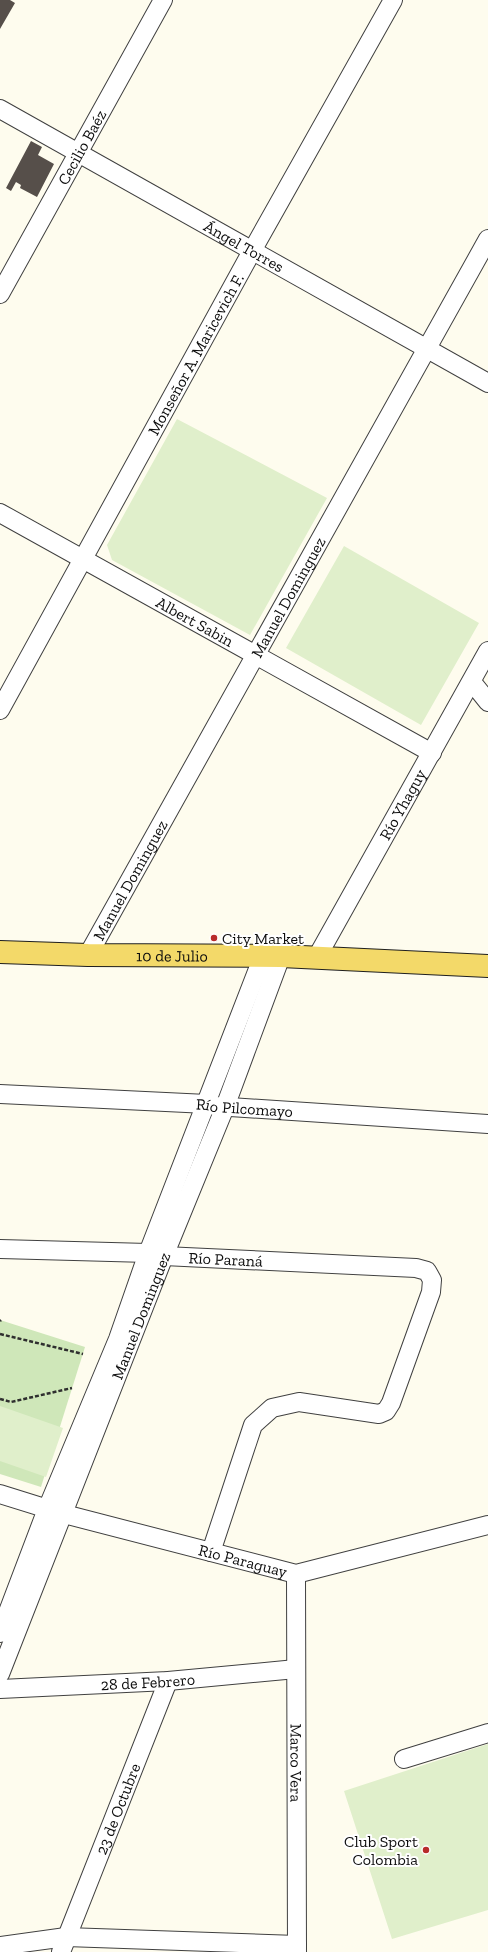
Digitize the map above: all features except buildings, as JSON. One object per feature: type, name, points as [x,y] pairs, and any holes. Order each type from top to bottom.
[{"type":"main road","name":"10 de Julio","points":[[0,952],[88,956],[272,956],[488,966]]},
{"type":"street","name":"Cecilio Baéz","points":[[0,294],[163,0]]},
{"type":"street","name":"Monseñor A. Maricevich F.","points":[[0,710],[252,251],[393,0]]},
{"type":"street","name":"Ángel Torres","points":[[0,109],[488,383]]},
{"type":"street","name":"Manuel Dominguez","points":[[88,956],[255,654],[488,239]]},
{"type":"street","name":"Albert Sabin","points":[[0,513],[83,561],[255,654],[432,753]]},
{"type":"street","name":"Río Yhaguy","points":[[316,958],[488,651]]},
{"type":"street","points":[[472,682],[488,702]]},
{"type":"street","name":"Manuel Dominguez","points":[[0,1674],[64,1514],[156,1254],[207,1104],[272,956]]},
{"type":"street","name":"Manuel Dominguez","points":[[0,1633],[47,1509],[118,1339],[225,1107],[272,956]]},
{"type":"street","name":"Río Pilcomayo","points":[[0,1094],[207,1104],[225,1107],[488,1124]]},
{"type":"street","name":"Río Paraná","points":[[0,1248],[156,1254],[416,1268],[427,1271],[432,1280],[431,1292],[391,1403],[386,1411],[379,1414],[298,1402],[272,1408],[253,1425],[211,1552]]},
{"type":"street","name":"Río Paraguay","points":[[0,1494],[64,1514],[296,1574],[488,1525]]},
{"type":"street","name":"Marco Vera","points":[[296,1574],[297,1948]]},
{"type":"street","name":"28 de Febrero","points":[[0,1689],[168,1681],[296,1669]]},
{"type":"street","name":"23 de Octubre","points":[[63,1945],[168,1681]]},
{"type":"street","points":[[404,1759],[488,1733]]},
{"type":"street","points":[[0,1946],[63,1945],[297,1948]]},
{"type":"path","points":[[0,1334],[83,1354]]},
{"type":"path","points":[[0,1399],[12,1402],[72,1388]]},
{"type":"green space","points":[[177,419],[327,498],[250,635],[112,560],[107,545]]},
{"type":"green space","points":[[344,546],[479,623],[421,725],[286,648]]},
{"type":"green space","points":[[0,1320],[85,1347],[41,1487],[0,1474]]},
{"type":"green space","points":[[0,1406],[63,1428],[46,1477],[0,1461]]},
{"type":"green space","name":"Club Sport Colombia","points":[[488,1744],[488,1910],[392,1939],[344,1791]]},
{"type":"place","name":"City Market","points":[[214,938]]},
{"type":"place","name":"Club Sport Colombia","points":[[426,1850]]}]
